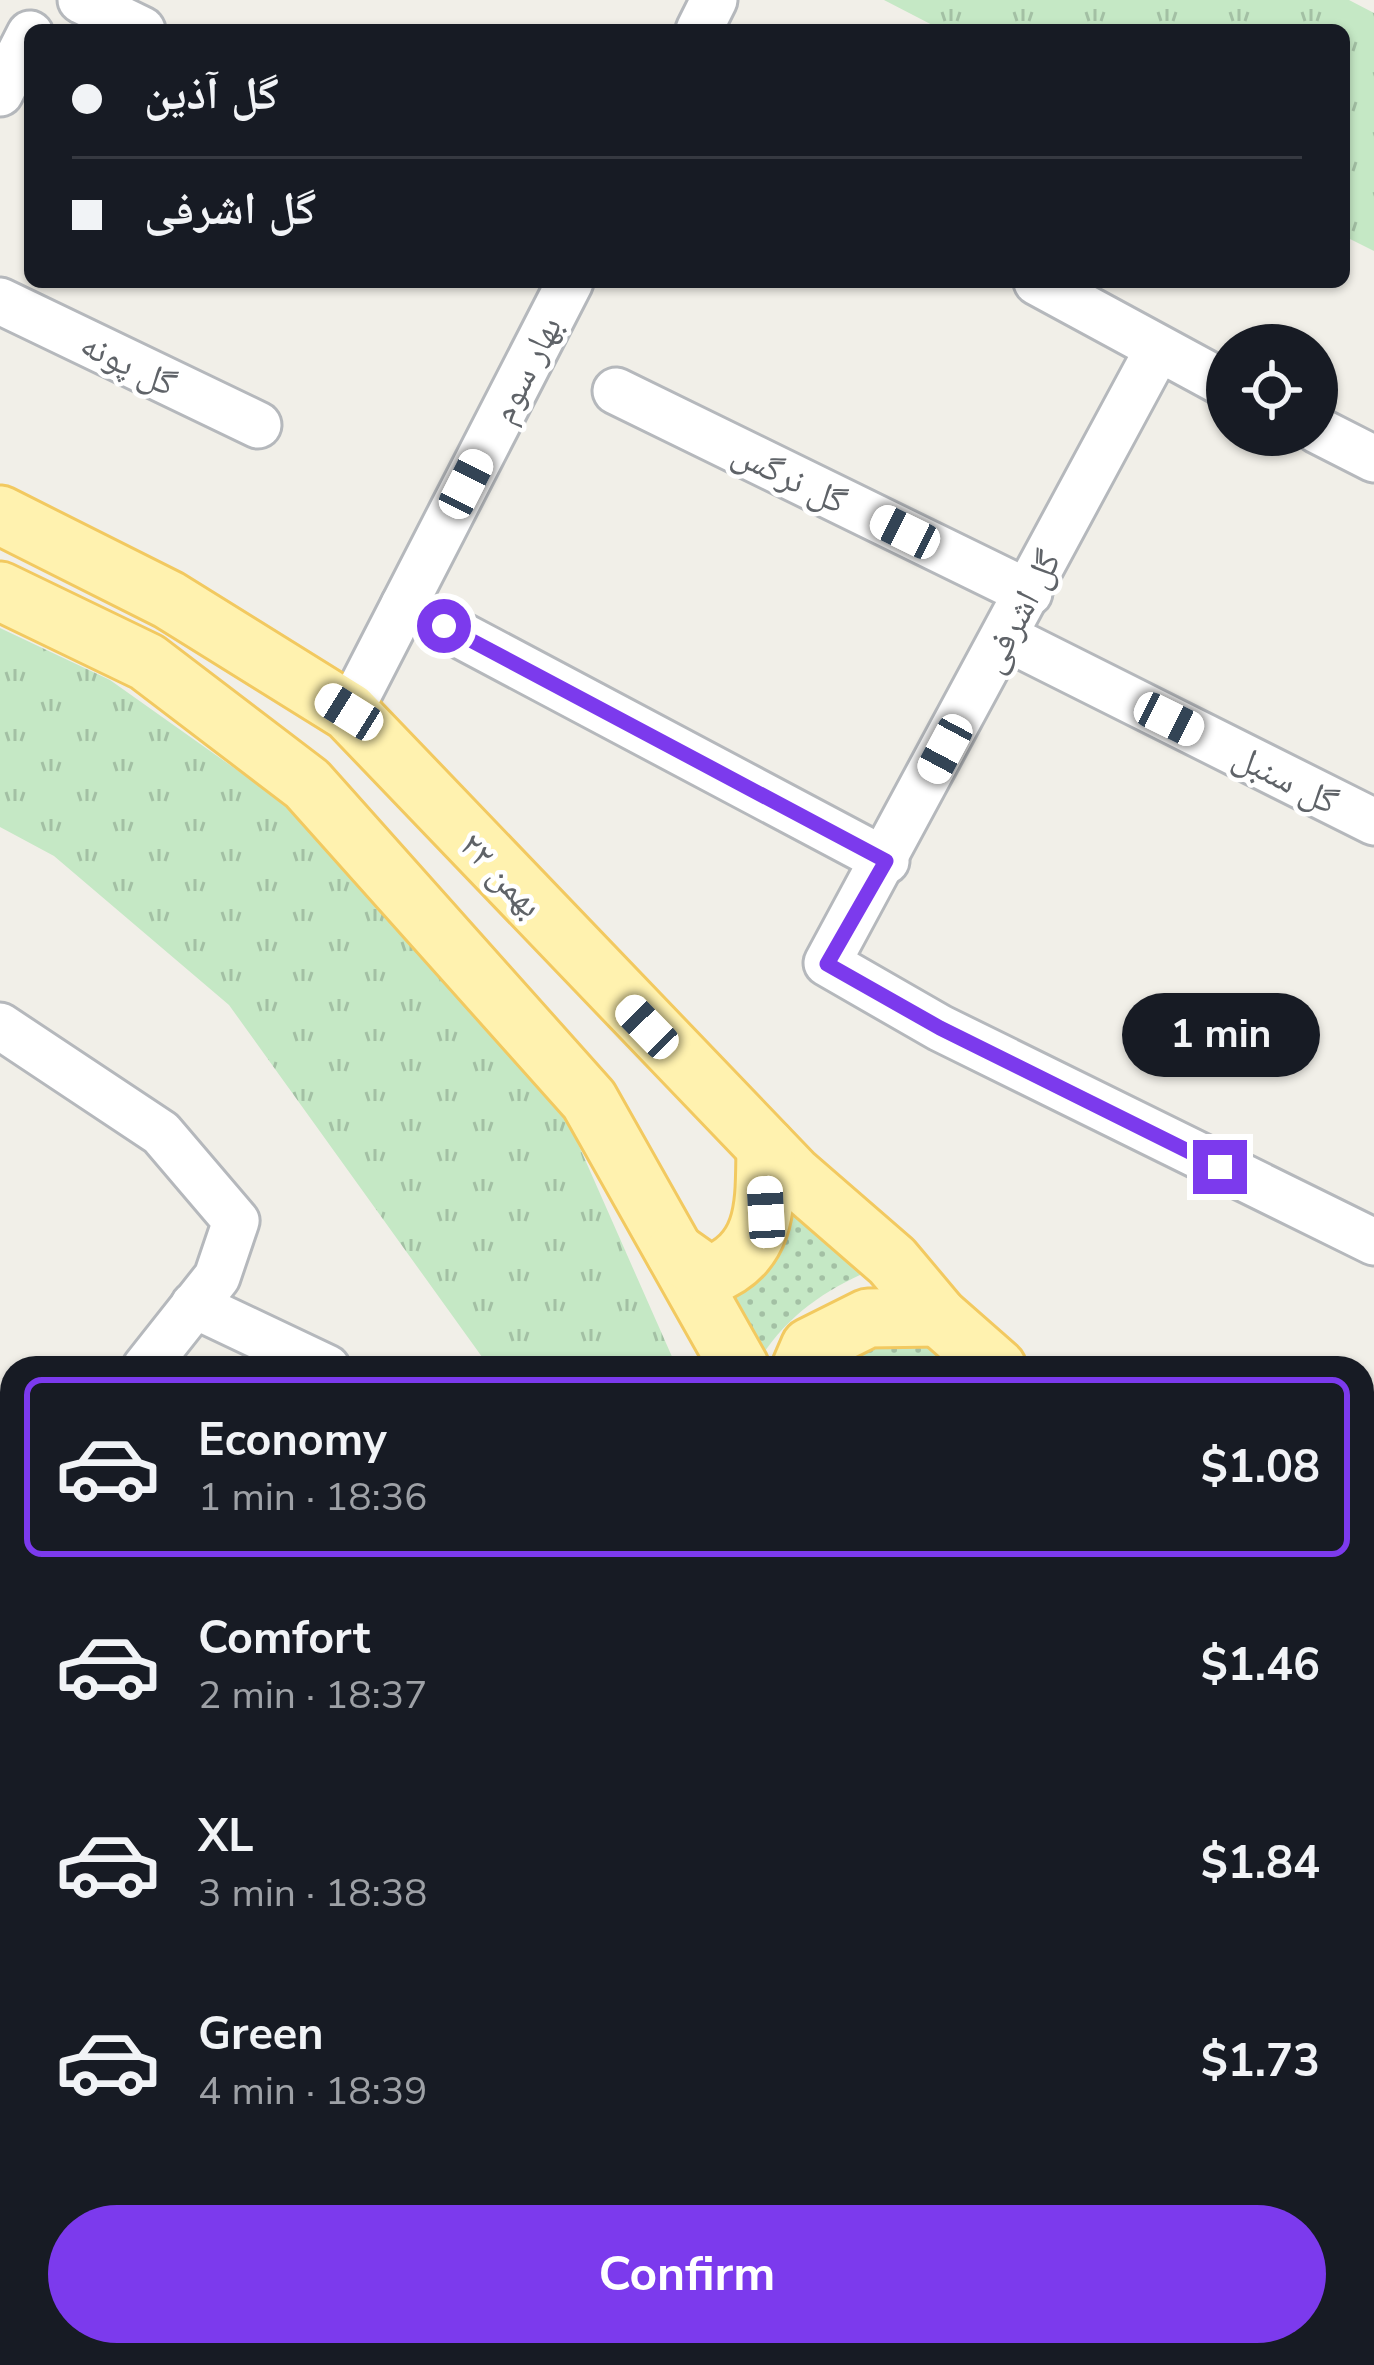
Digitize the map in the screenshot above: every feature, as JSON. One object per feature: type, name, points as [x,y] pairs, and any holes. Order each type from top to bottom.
[{"type":"main road","name":"۲۲ بهمن","points":[[0,515],[169,600],[349,712],[766,1147],[892,1261],[939,1317],[983,1356]]},
{"type":"main road","points":[[0,591],[147,662],[307,784],[589,1100],[733,1356]]},
{"type":"main road","points":[[675,1252],[709,1276],[731,1268],[754,1245],[766,1212],[766,1147]]},
{"type":"main road","points":[[806,1356],[810,1347],[868,1318],[939,1317]]},
{"type":"street","points":[[81,0],[130,24]]},
{"type":"street","points":[[0,93],[24,46]]},
{"type":"street","name":"بهار سوم","points":[[349,712],[567,288]]},
{"type":"street","points":[[1047,288],[1206,376]]},
{"type":"street","name":"گل پونه","points":[[0,301],[258,425]]},
{"type":"street","name":"گل اشرفی","points":[[1157,351],[827,964],[940,1028],[1374,1242]]},
{"type":"street","name":"گل نرگس","points":[[616,391],[1029,592]]},
{"type":"street","points":[[1338,441],[1374,459]]},
{"type":"street","points":[[404,605],[886,861]]},
{"type":"street","name":"گل سنبل","points":[[1005,637],[1374,822]]},
{"type":"street","points":[[0,1026],[161,1133],[236,1221],[217,1276],[154,1356]]},
{"type":"street","points":[[194,1306],[301,1356]]},
{"type":"green space","points":[[884,0],[1349,0],[1374,13],[1374,251],[1350,239],[1350,24],[930,24]]},
{"type":"green space","points":[[0,628],[110,680],[292,809],[568,1121],[672,1356],[481,1356],[229,1005],[54,856],[0,827]]},
{"type":"green space","points":[[797,1191],[869,1271],[804,1309],[762,1356],[748,1356],[709,1288],[771,1250]]},
{"type":"green space","points":[[877,1339],[918,1341],[946,1356],[851,1356]]},
{"type":"route","points":[[444,626],[886,861],[827,964],[940,1028],[1220,1167]]}]
